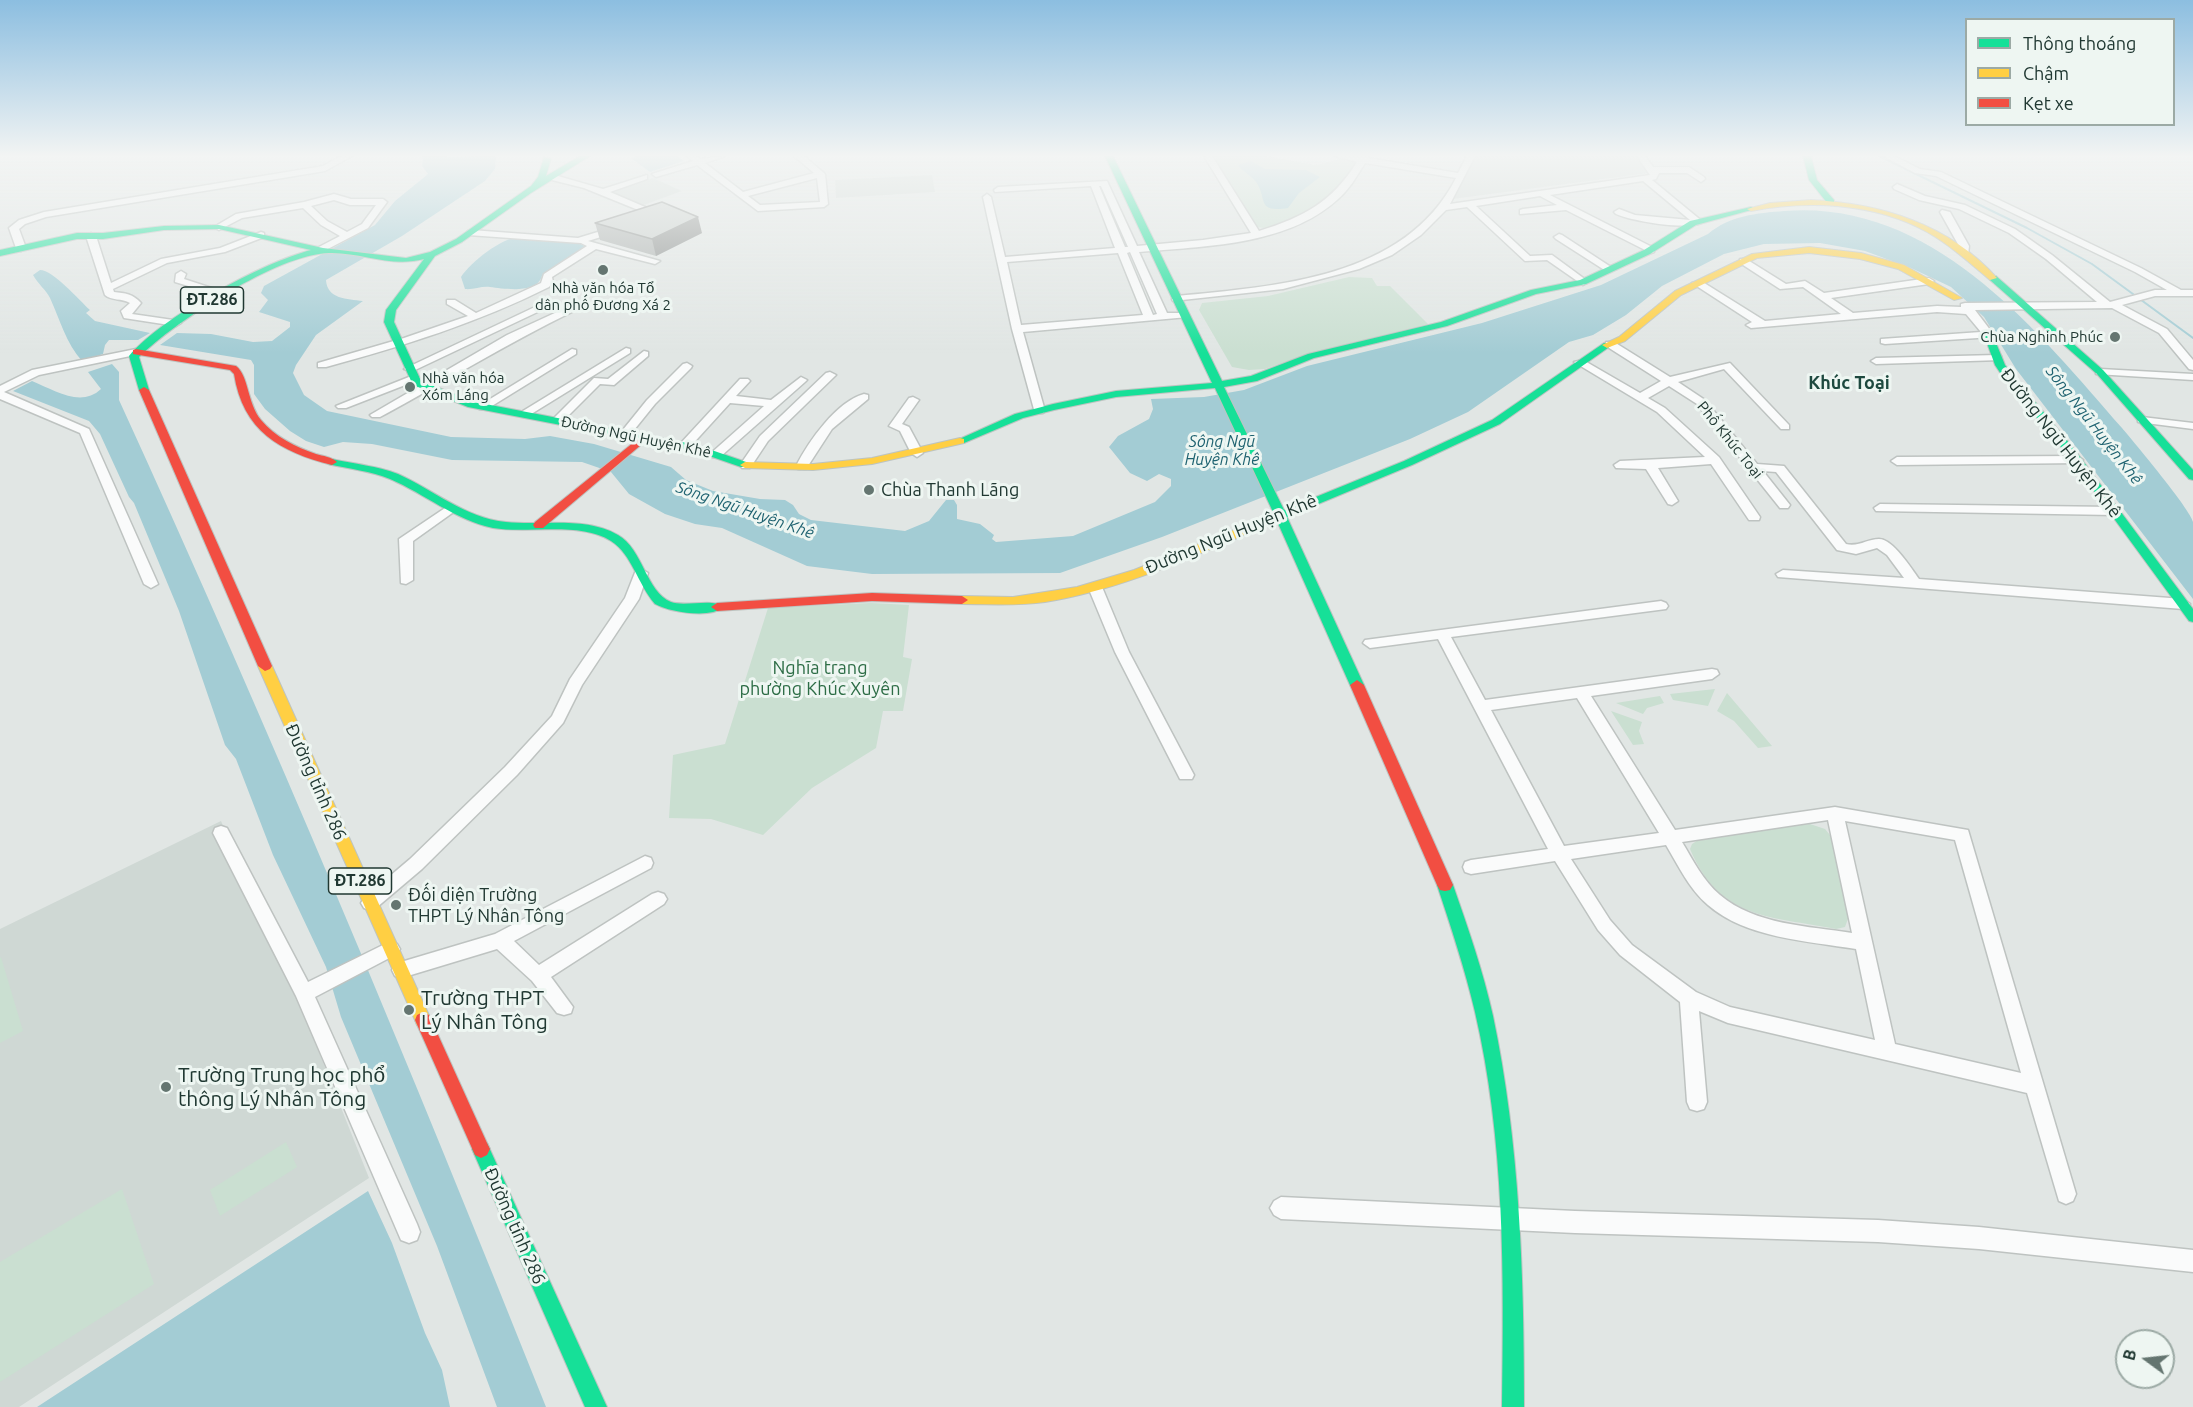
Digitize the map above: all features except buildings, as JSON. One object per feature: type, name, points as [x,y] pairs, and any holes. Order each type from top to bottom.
[{"type":"street","points":[[21,248],[14,228],[23,222]]},
{"type":"street","points":[[219,227],[229,222]]},
{"type":"street","points":[[322,222],[348,236]]},
{"type":"street","points":[[0,253],[77,236],[164,228],[219,227],[322,251],[365,226],[368,222]]},
{"type":"street","name":"ĐT.286","points":[[293,257],[322,251],[365,258],[403,259],[432,254],[485,222]]},
{"type":"street","points":[[992,222],[1039,411]]},
{"type":"street","points":[[1112,222],[1149,318]]},
{"type":"street","points":[[1119,222],[1163,316]]},
{"type":"street","points":[[1139,222],[1280,514],[1431,849],[1453,908],[1482,1008],[1501,1103],[1515,1275],[1513,1407]]},
{"type":"street","points":[[1249,222],[1256,233]]},
{"type":"street","points":[[1000,260],[1151,248],[1229,239],[1293,222]]},
{"type":"street","points":[[1177,299],[1303,283],[1352,268],[1410,239],[1428,222]]},
{"type":"street","points":[[1488,222],[1528,259],[1549,257],[1583,282]]},
{"type":"street","points":[[1597,222],[1651,250]]},
{"type":"street","points":[[1691,222],[1696,222]]},
{"type":"street","name":"Đường Ngũ Huyện Khê","points":[[432,254],[391,310],[389,322],[412,374],[426,387],[483,407],[626,433],[641,439],[685,445],[746,465],[802,466],[841,465],[917,453],[953,444],[1039,411],[1116,394],[1221,389],[1311,356],[1444,324],[1534,292],[1583,282],[1651,250],[1696,222]]},
{"type":"street","name":"Đường Ngũ Huyện Khê","points":[[1912,222],[1965,253],[2100,372],[2193,477]]},
{"type":"street","points":[[1950,222],[1964,246],[1965,253]]},
{"type":"street","points":[[1993,222],[2012,231],[2113,305],[2163,331],[2193,367]]},
{"type":"street","points":[[2037,222],[2138,270],[2181,294]]},
{"type":"street","points":[[471,232],[579,242],[655,261]]},
{"type":"street","points":[[579,242],[609,232]]},
{"type":"street","points":[[108,288],[165,261],[222,250],[261,235]]},
{"type":"street","points":[[91,236],[110,296],[126,296],[136,303],[126,311],[128,316],[176,323]]},
{"type":"street","points":[[1559,237],[1609,269]]},
{"type":"street","points":[[322,365],[399,344],[476,317],[545,285],[548,282],[547,276],[595,245]]},
{"type":"street","name":"ĐT.286","points":[[136,352],[222,293],[305,251],[307,249],[305,246]]},
{"type":"street","name":"Đường Ngũ Huyện Khê","points":[[136,352],[233,368],[239,373],[240,393],[255,420],[280,442],[312,456],[392,476],[424,491],[471,519],[497,525],[539,525],[614,537],[631,551],[652,592],[665,605],[684,608],[872,597],[1013,601],[1095,587],[1162,564],[1408,463],[1496,422],[1598,349],[1622,339],[1678,293],[1743,261],[1785,252],[1845,253],[1901,267],[1929,281],[1965,305],[1989,335],[2007,375],[2077,460],[2193,618]]},
{"type":"street","points":[[1743,261],[1785,287],[1805,284],[1850,316]]},
{"type":"street","points":[[181,274],[178,280],[222,293]]},
{"type":"street","points":[[1824,296],[1929,281]]},
{"type":"street","points":[[1697,284],[1763,324]]},
{"type":"street","points":[[1751,325],[1965,305],[2113,305],[2155,293],[2193,293]]},
{"type":"street","points":[[451,302],[476,317]]},
{"type":"street","points":[[342,406],[412,374],[541,308]]},
{"type":"street","points":[[375,415],[511,337],[570,309]]},
{"type":"street","points":[[1017,329],[1184,315]]},
{"type":"street","points":[[1885,340],[1989,335]]},
{"type":"street","name":"Phố Khúc Toại","points":[[1610,344],[1701,402],[1784,505]]},
{"type":"street","points":[[524,414],[626,351]]},
{"type":"street","points":[[1,391],[33,373],[136,352]]},
{"type":"street","name":"Đường tỉnh 286","points":[[136,352],[134,356],[139,378],[149,405],[370,903],[385,952],[401,970],[596,1407]]},
{"type":"street","points":[[483,407],[507,390],[516,389],[552,368],[572,352]]},
{"type":"street","points":[[558,420],[598,381],[610,383],[644,354]]},
{"type":"street","points":[[1876,361],[1958,357],[1998,358]]},
{"type":"street","points":[[1579,362],[1661,410],[1715,460],[1754,517]]},
{"type":"street","points":[[1640,398],[1670,381],[1726,365],[1785,427]]},
{"type":"street","points":[[626,433],[651,402],[687,366]]},
{"type":"street","points":[[2100,372],[2193,377]]},
{"type":"street","points":[[746,465],[752,453],[776,424],[816,392],[830,375]]},
{"type":"street","points":[[716,454],[801,380]]},
{"type":"street","points":[[685,445],[744,381]]},
{"type":"street","points":[[1,391],[85,431],[151,584]]},
{"type":"street","points":[[802,466],[812,446],[836,416],[864,397]]},
{"type":"street","points":[[728,399],[773,404]]},
{"type":"street","points":[[913,400],[895,424],[905,429],[917,453]]},
{"type":"street","points":[[2142,420],[2193,426]]},
{"type":"street","points":[[539,525],[641,439]]},
{"type":"street","points":[[1620,465],[1715,460]]},
{"type":"street","points":[[1897,461],[2077,460]]},
{"type":"street","points":[[1650,465],[1672,501]]},
{"type":"street","points":[[1753,467],[1780,468],[1842,547],[1856,550],[1879,543],[1892,552],[1915,583]]},
{"type":"street","points":[[406,580],[406,539],[451,508]]},
{"type":"street","points":[[1880,508],[2114,511]]},
{"type":"street","points":[[370,903],[416,864],[511,771],[558,719],[575,683],[632,599],[642,573]]},
{"type":"street","points":[[1783,574],[2183,604]]},
{"type":"street","points":[[1095,587],[1122,652],[1186,775]]},
{"type":"street","points":[[1370,643],[1661,606]]},
{"type":"street","points":[[1442,633],[1560,855],[1599,916],[1626,950],[1689,998],[1728,1015],[1768,1026],[2034,1085]]},
{"type":"street","points":[[1481,706],[1712,674]]},
{"type":"street","points":[[1581,693],[1699,884],[1715,901],[1737,915],[1760,923],[1864,944]]},
{"type":"street","points":[[1835,813],[1887,1053]]},
{"type":"street","points":[[1471,867],[1835,813],[1962,835],[2066,1194]]},
{"type":"street","points":[[221,833],[312,989],[409,1232]]},
{"type":"street","points":[[401,970],[500,940],[645,863]]},
{"type":"street","points":[[538,975],[658,899]]},
{"type":"street","points":[[500,940],[538,975],[564,1007]]},
{"type":"street","points":[[312,989],[385,952]]},
{"type":"street","points":[[1689,998],[1698,1102]]},
{"type":"street","points":[[1281,1208],[1512,1219],[1878,1231],[1979,1238],[2193,1261]]},
{"type":"shaded area","name":"Trường Trung học phổ thông Lý Nhân Tông","points":[[221,821],[297,997],[369,1178],[19,1407],[0,1407],[0,929]]},
{"type":"green space","points":[[1253,222],[1290,222],[1270,228],[1257,227]]},
{"type":"green space","points":[[1349,277],[1372,278],[1377,286],[1390,286],[1428,324],[1310,353],[1265,369],[1249,370],[1232,367],[1199,310],[1202,303],[1268,296]]},
{"type":"green space","name":"Nghĩa trang phường Khúc Xuyên","points":[[871,603],[909,605],[903,657],[912,659],[903,711],[883,711],[876,748],[812,788],[763,835],[711,819],[669,818],[673,755],[725,744],[768,608]]},
{"type":"green space","points":[[1715,689],[1708,706],[1673,700],[1670,694]]},
{"type":"green space","points":[[1727,693],[1772,746],[1758,748],[1734,721],[1717,711]]},
{"type":"green space","points":[[1660,696],[1664,703],[1647,708],[1643,714],[1616,703]]},
{"type":"green space","points":[[1611,711],[1642,722],[1639,731],[1644,744],[1633,745]]},
{"type":"green space","points":[[1810,824],[1825,829],[1835,841],[1849,916],[1845,927],[1836,929],[1769,917],[1732,902],[1716,890],[1702,872],[1690,849],[1692,844],[1703,837]]},
{"type":"green space","points":[[0,958],[23,1031],[0,1043]]},
{"type":"green space","points":[[286,1142],[297,1167],[220,1216],[210,1190]]},
{"type":"green space","points":[[122,1189],[154,1284],[0,1382],[0,1262]]},
{"type":"water","name":"Sông Ngũ Huyện Khê","points":[[378,222],[424,222],[326,280],[330,291],[339,297],[363,301],[316,335],[293,373],[304,395],[327,411],[451,437],[525,439],[550,436],[594,444],[671,467],[686,480],[713,491],[760,499],[785,500],[793,505],[799,514],[811,520],[905,531],[929,521],[946,500],[954,500],[957,505],[957,519],[980,524],[994,535],[992,539],[996,542],[1073,536],[1155,502],[1171,486],[1171,479],[1159,474],[1147,481],[1130,473],[1109,447],[1118,436],[1149,419],[1153,409],[1151,399],[1204,397],[1244,390],[1307,366],[1482,323],[1601,285],[1708,234],[1728,222],[1870,222],[1887,226],[1933,248],[1976,277],[2016,312],[2089,389],[2173,490],[2190,515],[2193,522],[2193,599],[2016,369],[1984,317],[1951,287],[1911,268],[1865,251],[1820,243],[1764,244],[1724,254],[1662,286],[1626,315],[1593,335],[1569,342],[1468,412],[1410,439],[1162,537],[1060,573],[872,574],[807,566],[722,528],[695,524],[665,514],[629,494],[611,472],[582,462],[452,460],[372,444],[343,442],[324,447],[306,441],[290,431],[265,409],[254,394],[254,365],[251,360],[160,345],[177,333],[211,334],[253,342],[272,341],[290,327],[290,322],[259,312],[268,300],[261,293],[264,286]]},
{"type":"water","points":[[519,237],[579,243],[585,246],[542,276],[534,286],[520,289],[487,287],[465,289],[461,277],[472,265],[495,246]]},
{"type":"water","points":[[40,270],[52,275],[66,286],[90,310],[86,313],[95,321],[150,333],[138,340],[109,340],[103,354],[82,361],[67,339],[50,298],[33,275]]},
{"type":"water","points":[[112,364],[119,372],[119,400],[231,650],[339,901],[546,1407],[497,1407],[437,1246],[341,1017],[326,967],[273,855],[236,759],[225,745],[179,611],[134,503],[129,497],[100,434],[89,421],[13,391],[32,381],[67,396],[85,397],[101,389],[88,372]]},
{"type":"water","points":[[368,1191],[392,1243],[425,1333],[442,1370],[450,1407],[37,1407]]},
{"type":"waterway","points":[[2014,222],[2092,264],[2193,338]]},
{"type":"traffic: fast","points":[[144,390],[134,356],[194,310],[249,278],[276,265],[319,251],[344,252],[394,260],[419,258],[446,248],[487,222]]},
{"type":"traffic: fast","points":[[1140,222],[1272,497],[1357,685]]},
{"type":"traffic: fast","points":[[960,441],[1019,416],[1053,407],[1116,394],[1198,388],[1253,379],[1311,356],[1444,324],[1534,292],[1583,282],[1647,252],[1699,222]]},
{"type":"traffic: fast","points":[[0,253],[77,236],[103,236],[164,228],[219,227],[324,251]]},
{"type":"traffic: fast","points":[[432,254],[391,310],[389,322],[417,383],[472,405],[697,448],[745,465]]},
{"type":"traffic: fast","points":[[1993,278],[2100,372],[2193,477]]},
{"type":"traffic: fast","points":[[1989,335],[2000,365],[2007,375],[2070,451],[2193,618]]},
{"type":"traffic: fast","points":[[1259,524],[1408,463],[1496,422],[1607,345]]},
{"type":"traffic: fast","points":[[332,462],[388,474],[455,510],[493,524],[588,529],[603,533],[615,538],[623,545],[659,601],[679,608],[717,607]]},
{"type":"traffic: fast","points":[[1445,885],[1467,949],[1484,1014],[1505,1143],[1512,1273],[1513,1407]]},
{"type":"traffic: fast","points":[[481,1149],[596,1407]]},
{"type":"traffic: slow","points":[[1911,222],[1932,231],[1954,246],[1993,278]]},
{"type":"traffic: slow","points":[[1607,345],[1622,339],[1678,293],[1755,256],[1809,250],[1861,256],[1901,267],[1957,298]]},
{"type":"traffic: slow","points":[[745,465],[813,467],[872,461],[960,441]]},
{"type":"traffic: slow","points":[[962,600],[1013,601],[1077,592],[1169,562],[1259,524]]},
{"type":"traffic: slow","points":[[265,666],[423,1020]]},
{"type":"traffic: jam","points":[[136,352],[233,368],[239,373],[242,392],[257,422],[282,443],[332,462]]},
{"type":"traffic: jam","points":[[144,390],[265,666]]},
{"type":"traffic: jam","points":[[539,525],[644,437]]},
{"type":"traffic: jam","points":[[717,607],[872,597],[962,600]]},
{"type":"traffic: jam","points":[[1357,685],[1445,885]]},
{"type":"traffic: jam","points":[[423,1020],[481,1149]]},
{"type":"place","name":"Nhà văn hóa Tổ dân phố Đương Xá 2","points":[[603,270]]},
{"type":"place","name":"Chùa Nghinh Phúc","points":[[2115,337]]},
{"type":"place","name":"Nhà văn hóa Xóm Láng","points":[[410,387]]},
{"type":"place","name":"Chùa Thanh Lãng","points":[[869,490]]},
{"type":"place","name":"Đối diện Trường THPT Lý Nhân Tông","points":[[396,905]]},
{"type":"place","name":"Trường THPT Lý Nhân Tông","points":[[409,1010]]},
{"type":"place","name":"Trường Trung học phổ thông Lý Nhân Tông","points":[[166,1087]]},
{"type":"district","name":"Khúc Toại","points":[[1849,383]]}]
